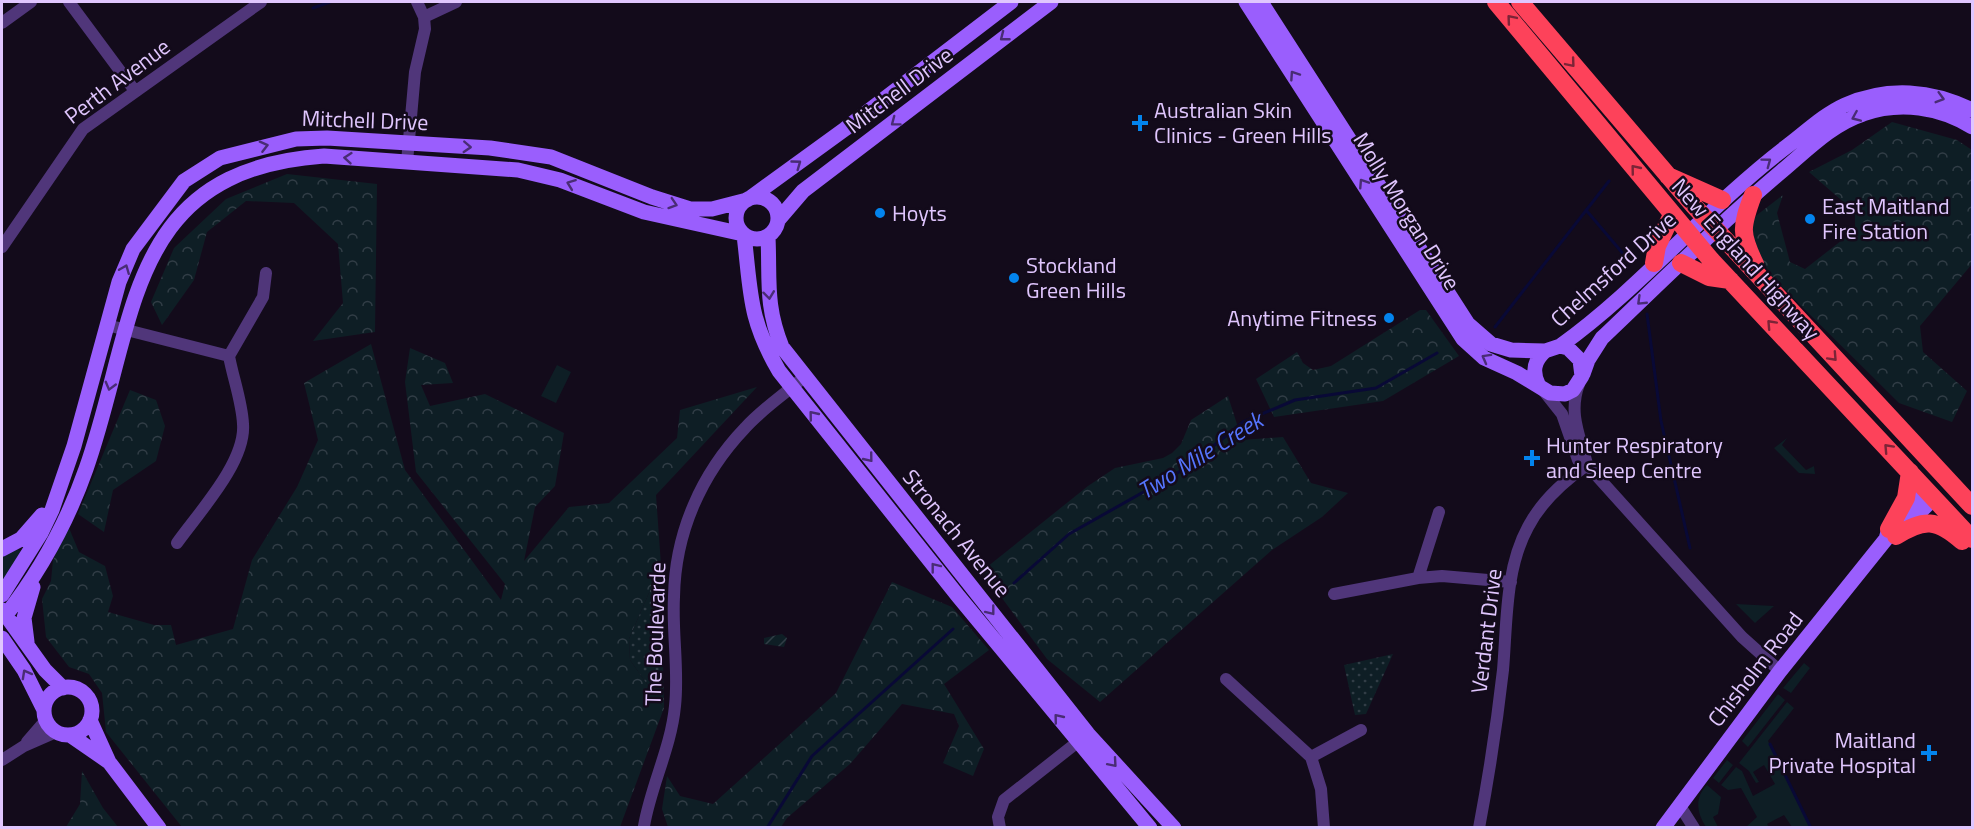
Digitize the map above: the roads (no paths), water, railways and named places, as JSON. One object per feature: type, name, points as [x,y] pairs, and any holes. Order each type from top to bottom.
[{"type":"highway","name":"New England Highway","points":[[1496,2],[1671,215],[1910,472],[1932,492],[1972,539]]},
{"type":"highway","name":"New England Highway","points":[[1520,2],[1666,175],[1972,507]]},
{"type":"highway","points":[[1666,175],[1722,200]]},
{"type":"highway","points":[[1753,195],[1744,217],[1742,233],[1764,283]]},
{"type":"highway","points":[[1654,263],[1657,246],[1671,215]]},
{"type":"highway","points":[[1681,263],[1709,277],[1730,280]]},
{"type":"highway","points":[[1879,405],[1928,473],[1932,492],[1948,496],[1972,518]]},
{"type":"highway","points":[[1890,535],[1906,498],[1910,472]]},
{"type":"highway","points":[[1890,535],[1916,526],[1939,524],[1972,549]]},
{"type":"street","points":[[2,23],[31,2]]},
{"type":"street","points":[[69,2],[135,91]]},
{"type":"street","name":"Perth Avenue","points":[[2,246],[83,129],[261,2]]},
{"type":"street","points":[[407,162],[415,72],[423,43],[424,16],[417,2]]},
{"type":"street","points":[[424,16],[456,2]]},
{"type":"street","name":"Mitchell Drive","points":[[2,595],[41,533],[62,482],[120,282],[133,249],[184,181],[220,158],[296,139],[327,138],[490,148],[551,157],[652,197],[690,209],[712,209],[748,199],[845,129],[1011,2]]},
{"type":"street","name":"Mitchell Drive","points":[[779,219],[803,191],[1051,2]]},
{"type":"street","name":"Molly Morgan Drive","points":[[1246,2],[1463,339],[1484,358],[1558,395],[1565,394],[1580,380]]},
{"type":"street","name":"Molly Morgan Drive","points":[[1261,2],[1468,324],[1477,334],[1498,347],[1511,350],[1552,349]]},
{"type":"street","name":"Chelmsford Drive","points":[[1710,224],[1722,200],[1811,127],[1829,114],[1860,99],[1910,92],[1944,98],[1972,110]]},
{"type":"street","name":"Chelmsford Drive","points":[[1552,349],[1589,325],[1654,263],[1693,239],[1710,224],[1753,195],[1832,130],[1864,113],[1898,107],[1915,107],[1950,116],[1972,127]]},
{"type":"street","name":"Mitchell Drive","points":[[3,614],[41,567],[64,524],[87,468],[138,285],[150,259],[168,230],[211,189],[238,174],[264,164],[293,158],[324,156],[492,167],[542,175],[645,212],[744,234]]},
{"type":"street","points":[[762,198],[770,201],[777,211],[779,219],[775,230],[768,237],[756,240],[738,228],[736,216],[741,205],[748,199],[762,198]]},
{"type":"street","name":"Stronach Avenue","points":[[744,234],[749,298],[757,327],[765,348],[792,388],[1083,739],[1174,828]]},
{"type":"street","name":"Stronach Avenue","points":[[768,237],[767,278],[771,314],[782,347],[1150,828]]},
{"type":"street","name":"Chelmsford Drive","points":[[1580,380],[1588,360],[1602,338],[1681,263],[1693,239]]},
{"type":"street","points":[[177,543],[233,463],[241,447],[243,423],[229,356],[263,297],[266,273]]},
{"type":"street","points":[[107,325],[229,356]]},
{"type":"street","points":[[1541,387],[1535,377],[1535,362],[1552,349],[1575,353],[1580,360],[1580,380]]},
{"type":"street","name":"The Boulevarde","points":[[644,826],[649,801],[667,749],[675,706],[674,596],[676,564],[684,529],[698,495],[715,465],[746,427],[804,377]]},
{"type":"street","name":"Molly Morgan Drive","points":[[1580,380],[1573,408],[1587,465]]},
{"type":"street","name":"Molly Morgan Drive","points":[[1541,387],[1562,414],[1578,460],[1587,465],[1742,637],[1780,671]]},
{"type":"street","name":"Verdant Drive","points":[[1479,828],[1496,730],[1511,582],[1518,549],[1528,526],[1542,505],[1587,465]]},
{"type":"street","points":[[2,549],[32,530],[62,482]]},
{"type":"street","name":"Chisholm Road","points":[[1663,828],[1780,671],[1890,535],[1932,492]]},
{"type":"street","points":[[1418,578],[1439,512]]},
{"type":"street","points":[[30,649],[24,618],[29,596],[41,567]]},
{"type":"street","points":[[1334,594],[1418,578],[1442,576],[1511,582]]},
{"type":"street","points":[[3,614],[45,670],[63,688]]},
{"type":"street","points":[[2,638],[24,670],[45,715],[63,734],[109,762]]},
{"type":"street","points":[[1226,679],[1311,757],[1321,789],[1324,828]]},
{"type":"street","points":[[24,746],[45,715],[50,696],[63,688],[75,689],[86,696],[91,707],[90,720],[109,762],[159,828]]},
{"type":"street","points":[[2,760],[24,746],[82,730],[90,720]]},
{"type":"street","points":[[1311,757],[1361,730]]},
{"type":"street","points":[[1000,828],[998,818],[1004,800],[1083,739]]},
{"type":"street","points":[[1680,806],[1694,828]]},
{"type":"waterway","points":[[313,8],[330,2]]},
{"type":"waterway","name":"Two Mile Creek","points":[[1495,327],[1609,181]]},
{"type":"waterway","points":[[1586,210],[1625,256]]},
{"type":"waterway","points":[[1647,314],[1661,421],[1690,548]]},
{"type":"waterway","name":"Two Mile Creek","points":[[1014,583],[1069,534],[1186,468],[1243,422],[1295,400],[1376,388],[1437,353]]},
{"type":"waterway","name":"Two Mile Creek","points":[[767,828],[812,756],[953,629]]},
{"type":"waterway","points":[[1770,744],[1811,828]]},
{"type":"place","name":"Australian Skin Clinics - Green Hills","points":[[1140,123]]},
{"type":"place","name":"Hoyts","points":[[880,213]]},
{"type":"place","name":"East Maitland Fire Station","points":[[1810,219]]},
{"type":"place","name":"Stockland Green Hills","points":[[1014,278]]},
{"type":"place","name":"Anytime Fitness","points":[[1389,318]]},
{"type":"place","name":"Hunter Respiratory and Sleep Centre","points":[[1532,458]]},
{"type":"place","name":"Maitland Private Hospital","points":[[1929,753]]}]
